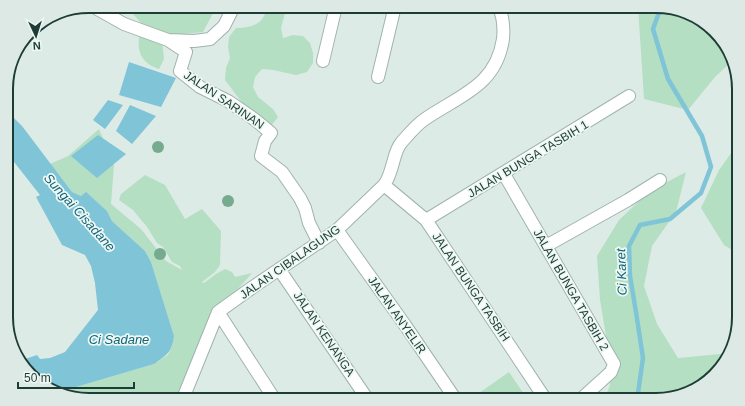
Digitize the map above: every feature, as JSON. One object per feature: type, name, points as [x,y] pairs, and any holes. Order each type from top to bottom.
[{"type":"street","points":[[104,13],[124,24],[162,38],[194,41],[210,39],[224,26],[230,13]]},
{"type":"street","points":[[323,61],[334,13]]},
{"type":"street","points":[[378,77],[393,13]]},
{"type":"street","name":"JALAN CIBALAGUNG","points":[[218,312],[337,230],[384,186],[389,179],[399,145],[423,120],[480,84],[490,74],[498,60],[504,32],[500,13]]},
{"type":"street","name":"JALAN SARINAN","points":[[162,38],[186,52],[180,71],[200,86],[228,101],[271,133],[265,141],[261,156],[282,172],[300,198],[305,208],[309,223],[319,243]]},
{"type":"street","name":"JALAN BUNGA TASBIH 1","points":[[426,220],[504,174],[629,96]]},
{"type":"street","name":"JALAN BUNGA TASBIH 2","points":[[504,174],[614,364],[611,372],[588,393]]},
{"type":"street","points":[[546,246],[628,200],[660,180]]},
{"type":"street","name":"JALAN BUNGA TASBIH","points":[[384,186],[426,220],[541,393]]},
{"type":"street","name":"JALAN ANYELIR","points":[[337,230],[406,325],[451,393]]},
{"type":"street","name":"JALAN KENANGA","points":[[279,269],[363,393]]},
{"type":"street","points":[[186,393],[218,312]]},
{"type":"street","points":[[218,312],[270,393]]},
{"type":"green space","points":[[213,13],[203,32],[174,35],[162,39],[164,59],[159,69],[151,66],[142,57],[139,39],[142,24],[133,14]]},
{"type":"green space","points":[[265,13],[285,13],[281,28],[283,38],[293,35],[303,36],[310,43],[313,53],[313,63],[307,72],[296,75],[262,69],[255,77],[253,87],[258,97],[273,109],[278,117],[271,126],[246,108],[225,80],[226,68],[230,58],[228,47],[229,37],[236,28],[248,27],[257,24]]},
{"type":"green space","points":[[638,13],[656,13],[676,16],[694,23],[710,35],[722,51],[728,65],[715,77],[688,110],[644,99]]},
{"type":"green space","points":[[99,129],[114,165],[111,204],[141,229],[166,261],[182,270],[180,266],[172,262],[163,247],[157,243],[147,227],[133,210],[119,200],[121,194],[145,175],[165,185],[185,219],[202,209],[221,231],[220,265],[215,272],[202,282],[204,283],[225,269],[232,272],[235,277],[252,273],[218,312],[182,393],[89,393],[67,389],[154,364],[168,355],[174,336],[151,262],[145,251],[112,221],[107,211],[86,193],[81,196],[72,192],[50,164],[68,156]]},
{"type":"green space","points":[[732,152],[732,250],[724,245],[701,208],[719,170]]},
{"type":"green space","points":[[686,172],[676,212],[652,246],[644,286],[657,324],[678,358],[723,354],[710,371],[694,383],[671,392],[607,393],[610,385],[607,342],[600,300],[597,256],[619,220],[650,191]]},
{"type":"green space","points":[[509,372],[523,393],[479,393]]},
{"type":"water","points":[[129,62],[176,78],[161,107],[119,95]]},
{"type":"water","points":[[108,100],[123,105],[105,129],[93,120]]},
{"type":"water","points":[[130,105],[156,116],[132,144],[116,131]]},
{"type":"water","name":"Ci Sadane","points":[[13,117],[22,126],[72,192],[81,196],[86,192],[107,211],[112,221],[145,251],[151,262],[174,336],[172,346],[168,353],[154,364],[67,389],[51,383],[39,374],[26,359],[37,355],[40,359],[50,358],[65,352],[98,310],[95,283],[91,266],[85,255],[62,245],[36,197],[40,195],[13,161]]},
{"type":"water","points":[[98,135],[126,154],[97,178],[71,156]]},
{"type":"waterway","name":"Ci Karet","points":[[638,393],[643,358],[630,276],[629,246],[640,225],[670,219],[701,193],[711,167],[702,136],[668,79],[653,29],[659,13]]},
{"type":"water label","name":"Sungai Cisadane","points":[[80,212]]}]
